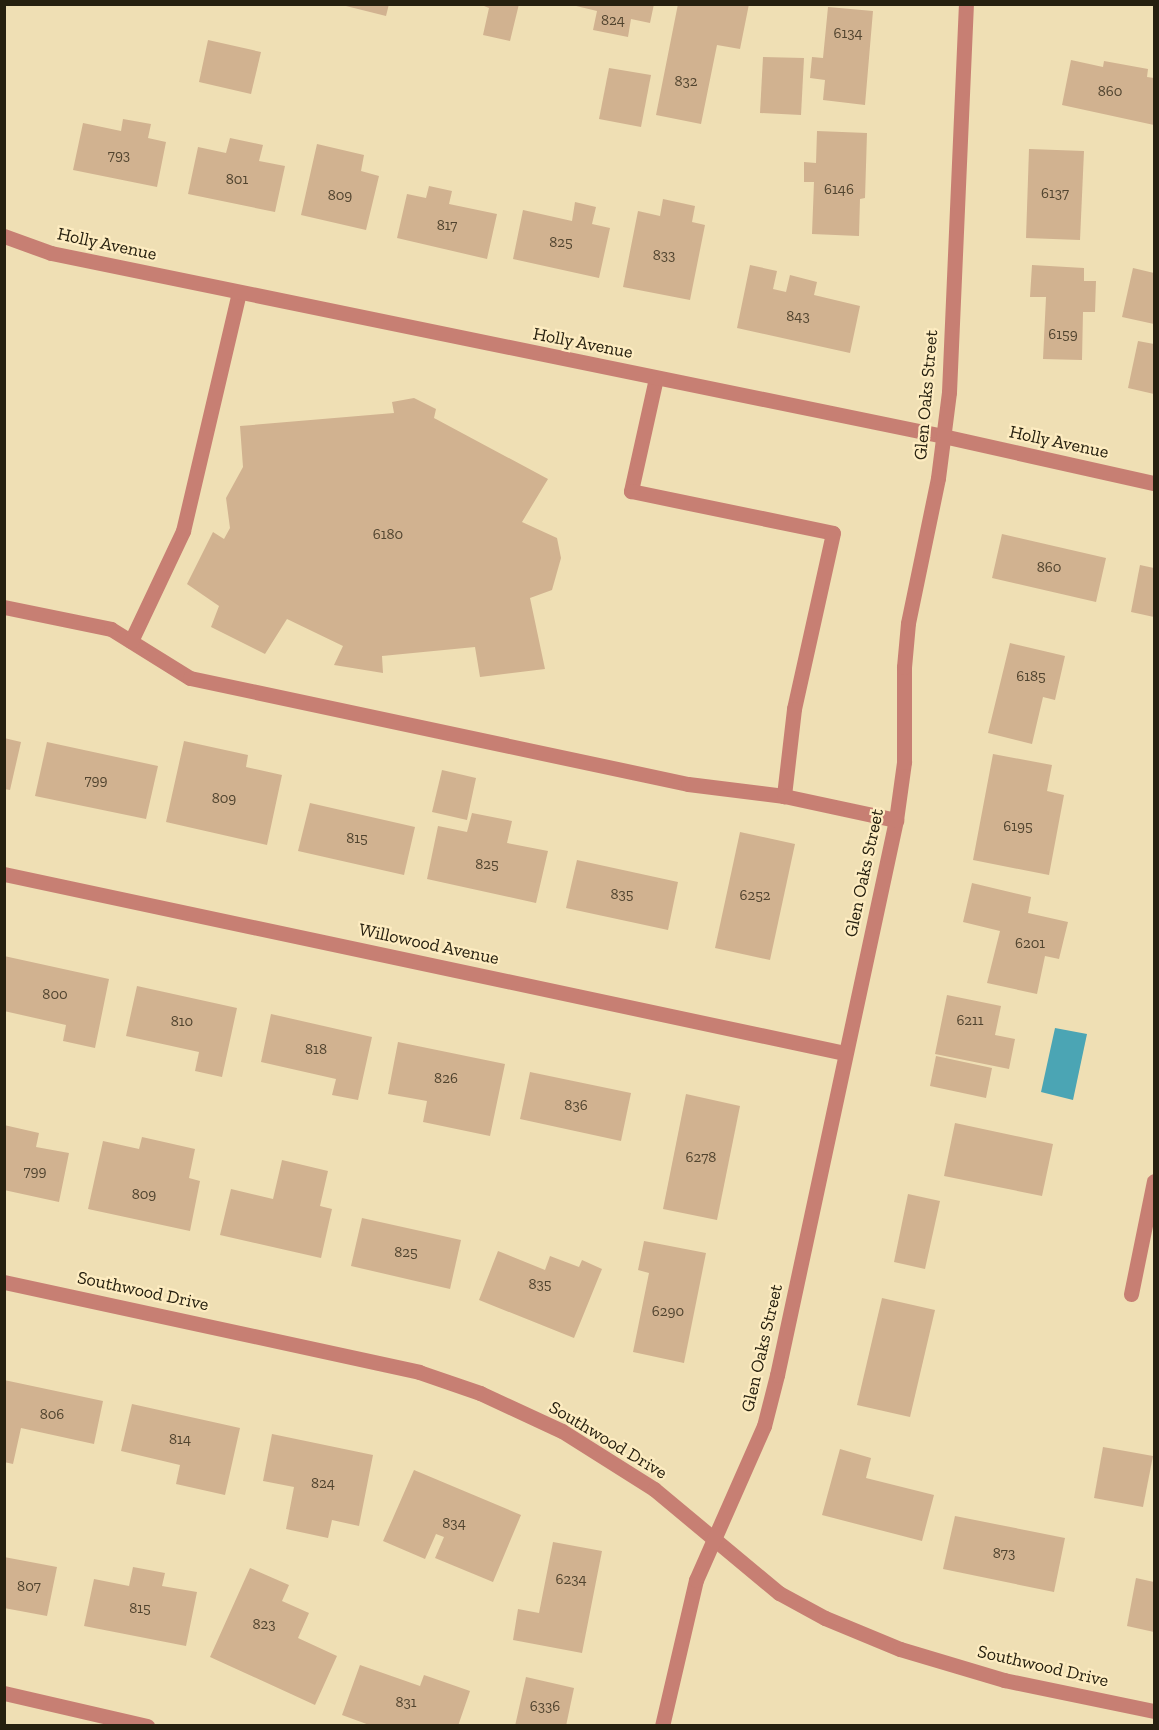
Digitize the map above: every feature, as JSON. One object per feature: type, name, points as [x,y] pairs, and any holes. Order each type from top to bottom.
[{"type":"street","name":"Glen Oaks Street","points":[[662,1725],[696,1580],[713,1536],[735,1495],[764,1426],[896,820],[904,762],[904,668],[908,623],[938,478],[949,392],[966,4]]},
{"type":"street","name":"Holly Avenue","points":[[4,236],[51,253],[943,436],[1155,483]]},
{"type":"street","points":[[131,641],[183,531],[239,292]]},
{"type":"street","points":[[656,378],[631,491],[833,533],[794,708],[784,795]]},
{"type":"street","points":[[4,607],[111,630],[190,678],[688,784],[784,795],[896,820]]},
{"type":"street","name":"Willowood Avenue","points":[[4,874],[845,1053]]},
{"type":"street","points":[[1131,1294],[1155,1181]]},
{"type":"street","name":"Southwood Drive","points":[[4,1282],[419,1372],[480,1393],[562,1431],[654,1489],[779,1593],[825,1618],[900,1649],[1004,1680],[1155,1711]]},
{"type":"street","points":[[4,1693],[147,1725]]},
{"type":"water","points":[[1055,1028],[1087,1034],[1073,1100],[1041,1092]]},
{"type":"building","points":[[338,4],[389,4],[386,16]]},
{"type":"building","points":[[479,4],[519,4],[510,41],[483,35],[489,8]]},
{"type":"building","points":[[568,4],[654,4],[650,23],[631,19],[628,37],[593,30],[597,11]]},
{"type":"building","points":[[678,4],[749,4],[740,49],[717,45],[701,124],[656,115]]},
{"type":"building","points":[[828,7],[873,11],[865,105],[823,100],[825,80],[810,78],[812,57],[823,58]]},
{"type":"building","points":[[208,40],[261,52],[251,94],[199,82]]},
{"type":"building","points":[[763,57],[804,58],[801,115],[760,113]]},
{"type":"building","points":[[1071,60],[1103,67],[1104,61],[1148,69],[1147,77],[1154,78],[1154,125],[1062,105]]},
{"type":"building","points":[[609,68],[651,75],[641,127],[599,119]]},
{"type":"building","points":[[123,119],[151,124],[148,138],[166,142],[157,187],[73,170],[83,123],[121,131]]},
{"type":"building","points":[[817,131],[867,133],[865,198],[860,199],[859,236],[812,234],[814,182],[804,182],[804,162],[816,163]]},
{"type":"building","points":[[230,138],[263,145],[259,161],[285,166],[275,212],[188,194],[198,147],[226,153]]},
{"type":"building","points":[[317,144],[364,155],[361,171],[379,176],[366,230],[301,215]]},
{"type":"building","points":[[1029,149],[1084,151],[1080,240],[1026,238]]},
{"type":"building","points":[[429,186],[452,191],[449,204],[497,214],[487,259],[397,238],[407,194],[426,198]]},
{"type":"building","points":[[663,199],[695,206],[692,222],[705,225],[690,300],[623,287],[638,211],[660,216]]},
{"type":"building","points":[[575,202],[596,207],[592,224],[610,228],[599,278],[513,259],[523,210],[572,221]]},
{"type":"building","points":[[750,265],[777,271],[773,289],[786,292],[790,275],[817,282],[814,295],[860,306],[850,353],[737,328]]},
{"type":"building","points":[[1032,265],[1084,268],[1084,281],[1096,281],[1095,312],[1083,312],[1082,360],[1043,359],[1046,297],[1030,297]]},
{"type":"building","points":[[1133,268],[1154,273],[1154,324],[1122,317]]},
{"type":"building","points":[[1138,341],[1154,344],[1154,394],[1128,388]]},
{"type":"building","points":[[414,398],[436,409],[434,418],[548,479],[522,522],[557,538],[561,558],[552,590],[530,598],[545,669],[480,677],[475,647],[382,656],[383,673],[334,665],[343,646],[287,619],[265,654],[211,627],[219,606],[187,584],[213,532],[224,539],[230,528],[226,498],[243,467],[240,426],[394,413],[392,402]]},
{"type":"building","points":[[1002,534],[1106,558],[1096,602],[992,578]]},
{"type":"building","points":[[1140,565],[1154,568],[1154,617],[1131,612]]},
{"type":"building","points":[[1010,643],[1065,656],[1055,700],[1043,697],[1032,744],[988,733]]},
{"type":"building","points":[[4,738],[21,742],[10,790],[4,789]]},
{"type":"building","points":[[184,741],[248,755],[246,767],[282,775],[267,845],[166,822]]},
{"type":"building","points":[[47,742],[158,766],[146,819],[35,796]]},
{"type":"building","points":[[993,754],[1052,765],[1047,791],[1064,795],[1049,875],[973,860]]},
{"type":"building","points":[[442,770],[476,778],[467,820],[432,812]]},
{"type":"building","points":[[310,803],[415,827],[404,875],[298,851]]},
{"type":"building","points":[[472,813],[512,821],[507,843],[548,851],[536,903],[427,879],[438,826],[467,832]]},
{"type":"building","points":[[740,832],[795,844],[770,960],[715,948]]},
{"type":"building","points":[[577,860],[678,882],[668,930],[566,908]]},
{"type":"building","points":[[972,883],[1031,897],[1028,913],[1068,922],[1059,959],[1045,956],[1037,994],[987,983],[1000,931],[963,922]]},
{"type":"building","points":[[4,956],[109,979],[95,1048],[63,1041],[66,1025],[4,1011]]},
{"type":"building","points":[[137,986],[237,1008],[222,1077],[195,1071],[199,1052],[126,1036]]},
{"type":"building","points":[[947,995],[1001,1006],[995,1035],[1015,1039],[1009,1069],[935,1054]]},
{"type":"building","points":[[271,1014],[372,1037],[358,1100],[332,1095],[336,1079],[261,1062]]},
{"type":"building","points":[[398,1042],[505,1064],[490,1136],[423,1122],[427,1101],[388,1094]]},
{"type":"building","points":[[936,1056],[992,1068],[986,1098],[930,1086]]},
{"type":"building","points":[[530,1072],[631,1093],[621,1141],[520,1119]]},
{"type":"building","points":[[686,1094],[740,1106],[717,1220],[663,1209]]},
{"type":"building","points":[[955,1123],[1053,1144],[1042,1196],[944,1176]]},
{"type":"building","points":[[4,1125],[39,1133],[36,1147],[69,1153],[59,1202],[4,1190]]},
{"type":"building","points":[[142,1137],[195,1149],[189,1178],[200,1181],[190,1231],[88,1209],[103,1141],[139,1149]]},
{"type":"building","points":[[282,1160],[328,1171],[320,1206],[332,1209],[321,1258],[220,1235],[231,1189],[273,1199]]},
{"type":"building","points":[[908,1194],[940,1201],[925,1269],[894,1262]]},
{"type":"building","points":[[362,1218],[461,1240],[450,1289],[351,1266]]},
{"type":"building","points":[[644,1241],[706,1253],[684,1363],[633,1352],[649,1273],[638,1270]]},
{"type":"building","points":[[498,1251],[545,1270],[550,1256],[579,1267],[582,1260],[602,1269],[574,1338],[479,1300]]},
{"type":"building","points":[[882,1298],[935,1310],[910,1417],[857,1405]]},
{"type":"building","points":[[4,1380],[103,1401],[94,1444],[21,1428],[13,1464],[4,1462]]},
{"type":"building","points":[[132,1404],[240,1428],[225,1495],[176,1484],[180,1465],[121,1451]]},
{"type":"building","points":[[272,1434],[373,1455],[359,1526],[332,1520],[328,1538],[286,1529],[294,1487],[263,1481]]},
{"type":"building","points":[[1103,1447],[1153,1456],[1143,1507],[1094,1498]]},
{"type":"building","points":[[840,1449],[871,1458],[866,1478],[934,1495],[922,1541],[822,1515]]},
{"type":"building","points":[[414,1470],[521,1515],[493,1582],[435,1558],[444,1537],[436,1534],[425,1559],[383,1541]]},
{"type":"building","points":[[955,1516],[1065,1538],[1054,1592],[943,1569]]},
{"type":"building","points":[[553,1542],[602,1551],[582,1653],[513,1640],[518,1609],[539,1613]]},
{"type":"building","points":[[4,1557],[57,1567],[47,1616],[4,1608]]},
{"type":"building","points":[[133,1567],[165,1573],[162,1586],[197,1592],[186,1646],[84,1626],[94,1579],[129,1586]]},
{"type":"building","points":[[250,1568],[289,1585],[282,1601],[309,1613],[298,1638],[337,1656],[315,1705],[210,1657]]},
{"type":"building","points":[[1136,1578],[1154,1582],[1154,1632],[1127,1626]]},
{"type":"building","points":[[360,1665],[420,1686],[424,1675],[470,1691],[458,1726],[372,1726],[342,1715]]},
{"type":"building","points":[[526,1677],[574,1688],[566,1726],[515,1726]]}]
